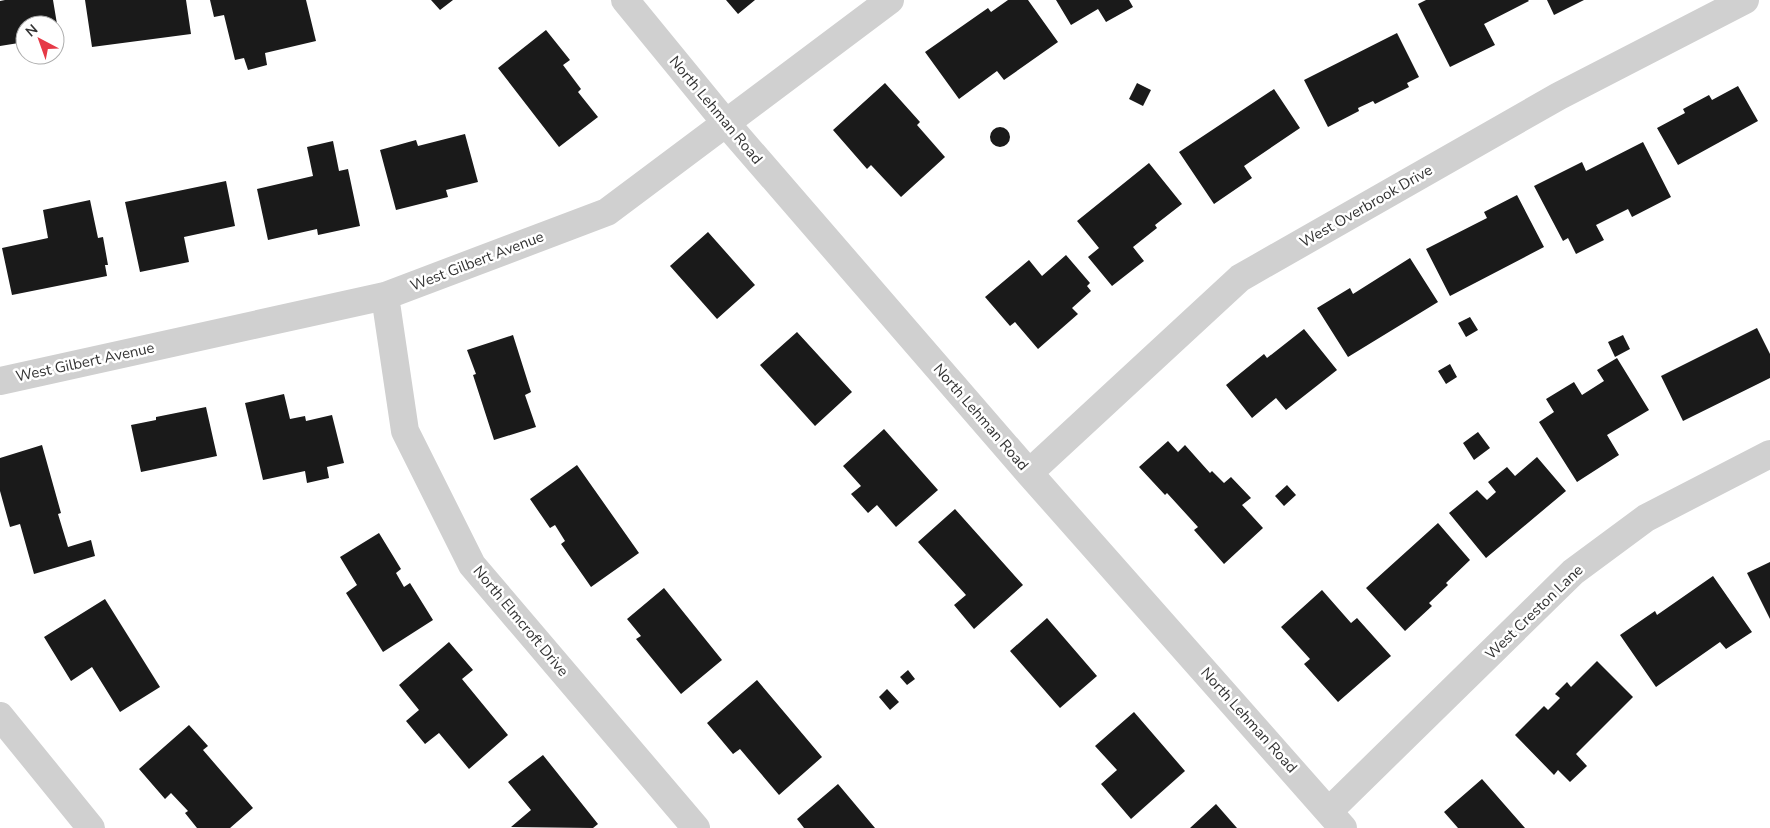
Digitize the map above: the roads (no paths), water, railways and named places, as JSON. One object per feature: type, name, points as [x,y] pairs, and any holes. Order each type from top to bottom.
[{"type":"street","name":"North Lehman Road","points":[[625,0],[725,122],[1029,473],[1336,820]]},
{"type":"street","name":"West Gilbert Avenue","points":[[0,381],[385,296],[607,212],[890,0]]},
{"type":"street","name":"West Overbrook Drive","points":[[1029,473],[1240,278],[1559,96],[1745,0]]},
{"type":"street","name":"North Elmcroft Drive","points":[[385,296],[405,431],[472,564],[696,828]]},
{"type":"street","name":"West Creston Lane","points":[[1336,820],[1573,572],[1646,518],[1770,454]]},
{"type":"street","points":[[0,716],[92,828]]}]
